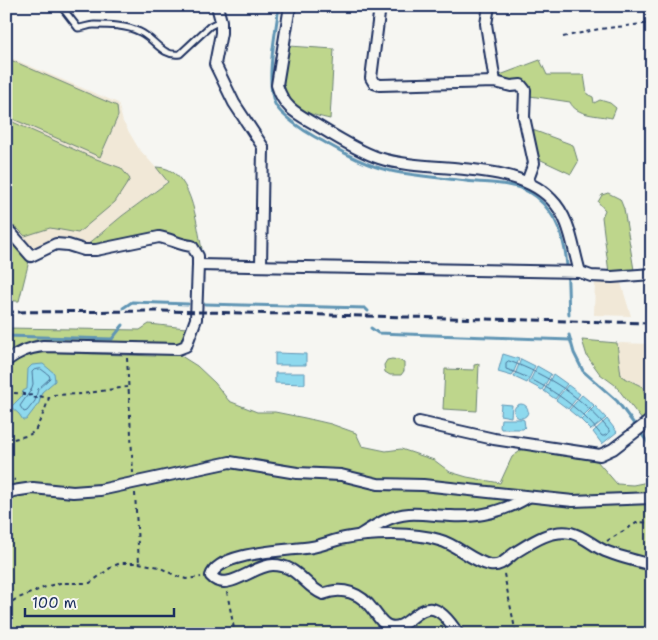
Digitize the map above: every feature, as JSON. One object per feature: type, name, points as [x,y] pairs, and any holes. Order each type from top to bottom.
[{"type":"street","points":[[217,6],[221,21],[221,33],[215,64],[234,103],[263,146],[261,266]]},
{"type":"street","points":[[290,6],[277,85],[281,97],[290,109],[323,129],[379,158],[506,175],[526,182],[551,198],[564,215],[570,230],[577,273]]},
{"type":"street","points":[[380,6],[371,78],[374,83],[380,85],[495,82],[511,86],[521,85],[526,90],[524,117],[534,163],[526,182]]},
{"type":"street","points":[[489,6],[486,24],[495,82]]},
{"type":"street","points":[[6,230],[11,233],[30,256],[56,244],[68,245],[84,250],[96,250],[160,237],[182,245],[192,246],[198,256],[196,319],[186,346],[178,350],[43,346],[18,352],[6,361]]},
{"type":"street","points":[[198,265],[552,272],[612,277],[652,274]]},
{"type":"street","points":[[419,422],[494,440],[600,455],[613,449],[652,420]]},
{"type":"street","points":[[6,494],[33,488],[73,492],[100,490],[230,462],[297,473],[340,474],[378,484],[422,485],[573,501],[652,498]]},
{"type":"street","points":[[359,536],[373,526],[398,516],[410,514],[474,516],[521,501],[528,496]]},
{"type":"street","points":[[458,634],[444,615],[432,609],[415,614],[403,626],[395,628],[385,625],[361,597],[350,592],[332,590],[323,594],[315,591],[300,576],[287,568],[273,565],[258,568],[232,582],[225,583],[217,581],[211,576],[213,570],[226,561],[312,547],[359,536],[392,534],[440,540],[492,566],[502,564],[514,553],[543,536],[557,533],[572,533],[603,550],[652,565]]},
{"type":"lane","points":[[61,6],[78,28],[94,25],[132,28],[148,36],[160,48],[173,55],[180,54],[210,26],[221,21]]},
{"type":"path","points":[[563,37],[599,29],[652,23]]},
{"type":"path","points":[[126,348],[139,563]]},
{"type":"path","points":[[6,441],[29,435],[35,431],[49,398],[53,395],[82,394],[127,387]]},
{"type":"path","points":[[6,392],[20,393],[29,397],[29,395],[33,395],[33,398],[49,398]]},
{"type":"path","points":[[603,550],[608,541],[638,522],[652,522]]},
{"type":"path","points":[[6,606],[16,599],[48,586],[60,583],[90,583],[113,566],[121,563],[139,563],[159,567],[186,579],[211,576]]},
{"type":"path","points":[[502,564],[516,634]]},
{"type":"path","points":[[225,583],[235,634]]},
{"type":"shaded area","points":[[6,56],[118,103],[123,122],[139,149],[168,181],[86,246],[56,241],[32,250],[6,227]]},
{"type":"shaded area","points":[[595,279],[620,280],[631,316],[594,315]]},
{"type":"shaded area","points":[[617,343],[652,344],[652,412],[649,414],[643,387],[621,376]]},
{"type":"green space","points":[[289,46],[334,49],[330,119],[308,113],[295,105],[286,94],[284,76]]},
{"type":"green space","points":[[6,58],[117,106],[118,116],[100,157],[6,116]]},
{"type":"green space","points":[[540,60],[547,75],[584,75],[587,94],[593,97],[594,103],[600,100],[610,103],[616,108],[612,118],[582,112],[573,107],[570,102],[530,96],[528,84],[508,83],[500,75]]},
{"type":"green space","points":[[6,119],[91,157],[121,168],[130,179],[115,202],[78,233],[50,228],[25,236],[17,228],[6,223]]},
{"type":"green space","points":[[530,129],[573,145],[578,162],[571,174],[539,159]]},
{"type":"green space","points":[[156,167],[168,169],[178,176],[185,186],[194,211],[202,249],[161,234],[97,246],[86,246],[168,182]]},
{"type":"green space","points":[[608,193],[620,199],[624,209],[634,270],[609,273],[602,217],[605,210],[598,202],[602,195]]},
{"type":"green space","points":[[6,236],[29,261],[19,301],[6,301]]},
{"type":"green space","points":[[149,324],[186,328],[188,334],[178,354],[197,366],[215,383],[229,401],[257,412],[275,412],[331,424],[356,433],[362,446],[386,451],[401,449],[434,460],[450,472],[500,483],[512,457],[523,449],[597,461],[617,484],[633,485],[648,482],[652,476],[652,634],[6,634],[6,366],[35,352],[155,356],[139,342],[36,340],[6,355],[6,328],[140,330]]},
{"type":"green space","points":[[582,340],[617,343],[621,376],[643,387],[649,414],[642,420],[615,385],[600,374],[587,356]]},
{"type":"green space","points":[[392,359],[404,363],[404,371],[401,375],[390,375],[385,372],[384,365],[387,360]]},
{"type":"green space","points":[[479,364],[477,411],[443,409],[445,369],[474,370],[474,365]]},
{"type":"water","points":[[275,353],[306,354],[306,365],[275,365]]},
{"type":"water","points":[[503,354],[519,359],[512,376],[498,372]]},
{"type":"water","points":[[521,359],[535,366],[527,383],[514,377]]},
{"type":"water","points":[[43,364],[54,373],[55,381],[42,392],[39,403],[26,420],[23,420],[11,407],[21,397],[23,391],[27,389],[28,369],[32,365]]},
{"type":"water","points":[[537,366],[551,374],[542,390],[529,383]]},
{"type":"water","points":[[275,373],[305,373],[305,384],[275,383]]},
{"type":"water","points":[[553,374],[567,384],[555,399],[544,391]]},
{"type":"water","points":[[568,385],[580,394],[568,409],[556,400]]},
{"type":"water","points":[[582,395],[594,405],[580,419],[569,410]]},
{"type":"water","points":[[501,404],[512,405],[511,417],[500,415]]},
{"type":"water","points":[[518,404],[524,404],[528,411],[524,418],[518,418],[514,414],[514,408]]},
{"type":"water","points":[[595,406],[606,418],[591,430],[581,420]]},
{"type":"water","points":[[501,419],[522,419],[524,420],[525,427],[523,429],[501,429]]},
{"type":"water","points":[[607,419],[617,432],[602,444],[593,432]]},
{"type":"waterway","points":[[279,6],[272,56],[271,82],[275,104],[282,113],[315,137],[371,165],[419,176],[501,184],[522,189],[532,194],[550,212],[562,236],[567,262],[569,315]]},
{"type":"waterway","points":[[123,308],[132,302],[188,304]]},
{"type":"waterway","points":[[205,304],[365,308],[368,311]]},
{"type":"waterway","points":[[6,336],[112,339],[123,325]]},
{"type":"waterway","points":[[371,328],[378,333],[570,340]]},
{"type":"waterway","points":[[569,335],[574,353],[583,371],[617,401],[652,448]]},
{"type":"railway","points":[[6,312],[162,311],[652,323]]}]
